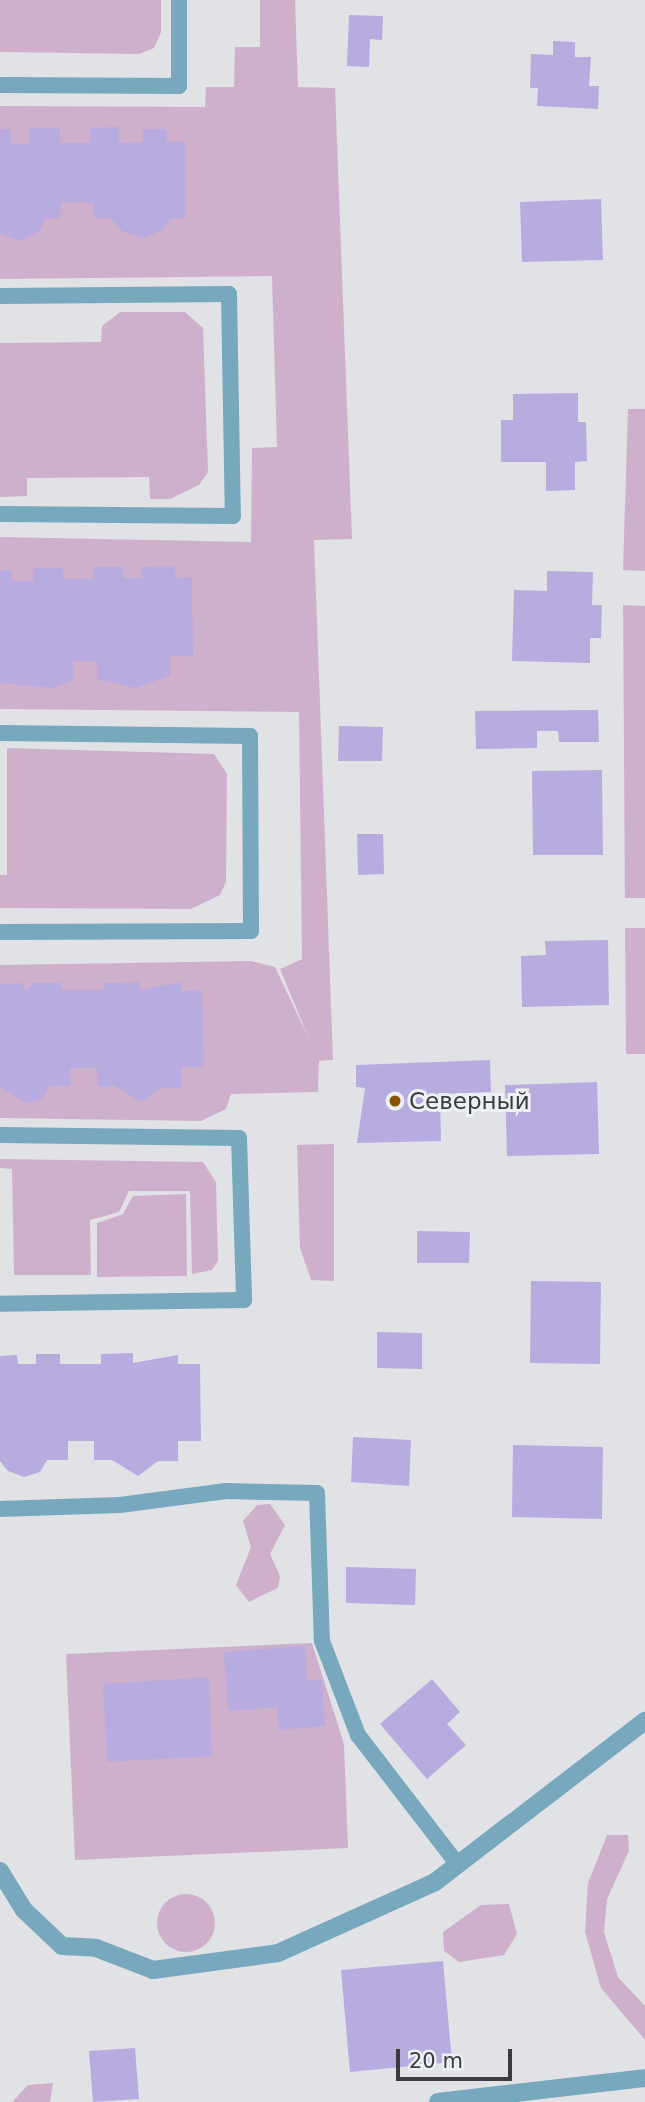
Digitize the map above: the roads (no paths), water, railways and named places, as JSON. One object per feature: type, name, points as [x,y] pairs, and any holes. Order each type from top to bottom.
[{"type":"street","points":[[0,1871],[24,1910],[62,1946],[96,1948],[153,1970],[278,1953],[458,1865],[645,1721]]},
{"type":"street","points":[[438,2102],[500,2099],[645,2078]]},
{"type":"lane","points":[[0,85],[179,86],[179,0]]},
{"type":"lane","points":[[0,296],[229,294],[233,516],[0,514]]},
{"type":"lane","points":[[0,733],[250,736],[251,931],[0,932]]},
{"type":"lane","points":[[0,1135],[239,1138],[244,1300],[0,1304]]},
{"type":"lane","points":[[0,1509],[120,1505],[226,1491],[317,1493],[322,1640],[353,1723],[371,1759],[458,1865]]},
{"type":"place","name":"Северный","points":[[395,1101]]}]
